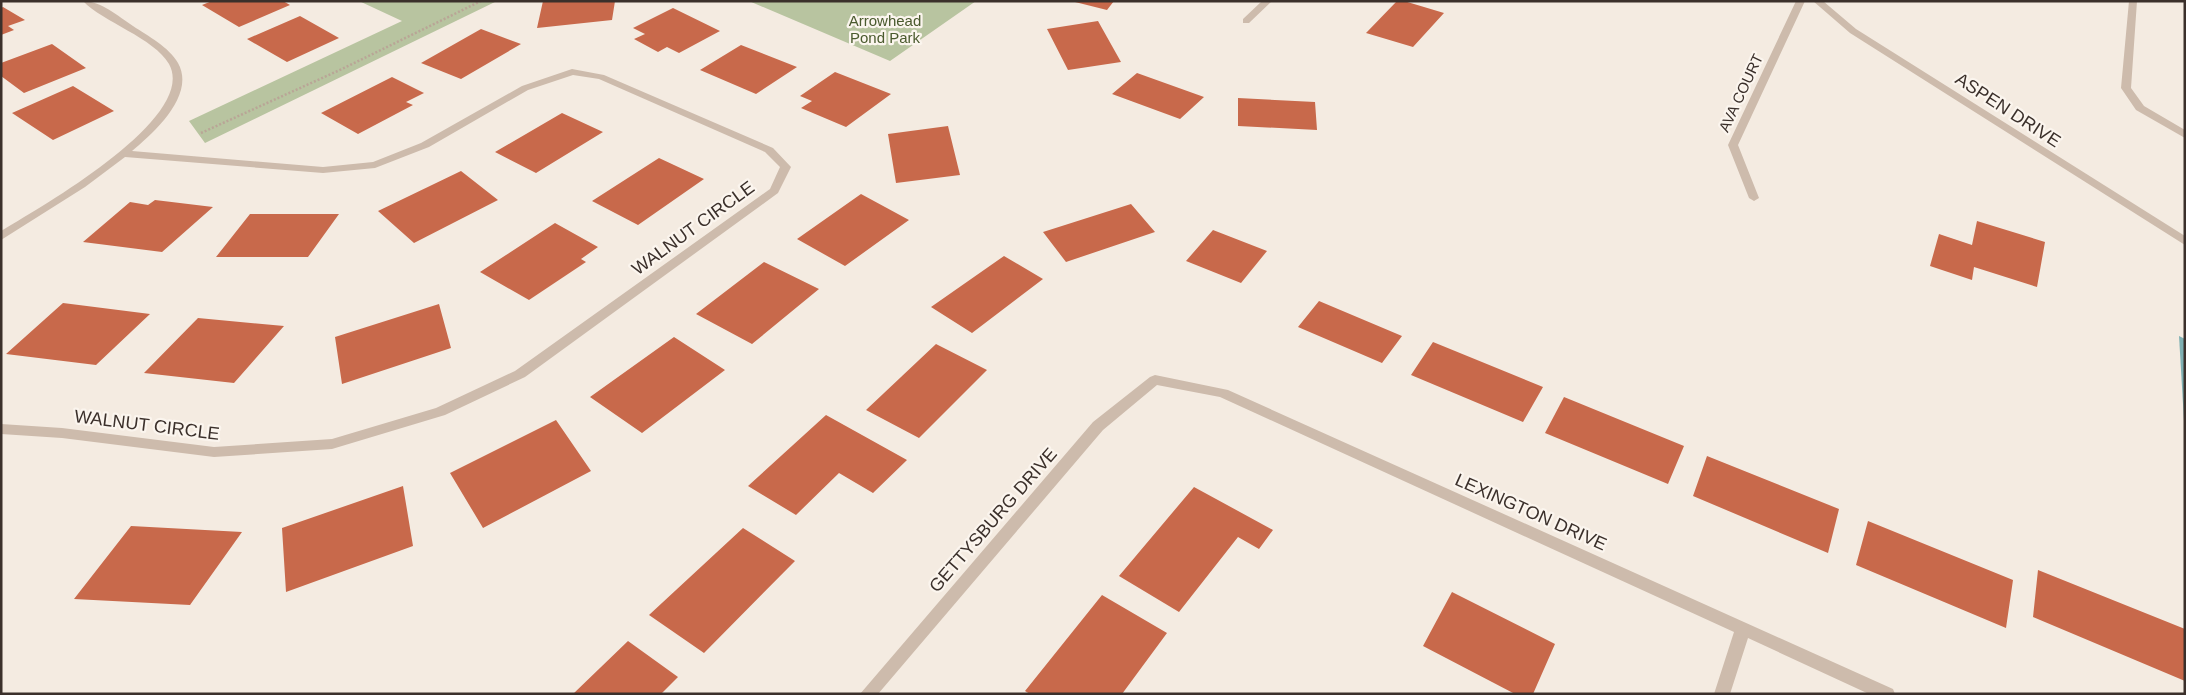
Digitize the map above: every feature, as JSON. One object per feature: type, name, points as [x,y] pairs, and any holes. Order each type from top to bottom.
[{"type":"street","points":[[1,236],[125,154],[158,123],[174,102],[178,79],[174,65],[167,56],[87,1]]},
{"type":"street","points":[[1246,21],[1268,1]]},
{"type":"street","name":"AVA COURT","points":[[1754,198],[1733,145],[1801,1]]},
{"type":"street","name":"ASPEN DRIVE","points":[[1817,1],[1853,31],[2185,241]]},
{"type":"street","points":[[2133,1],[2126,88],[2140,108],[2185,135]]},
{"type":"street","name":"WALNUT CIRCLE","points":[[1,429],[62,433],[214,452],[332,444],[440,412],[520,374],[774,191],[786,167],[769,150],[601,77],[572,72],[525,88],[425,145],[375,165],[323,170],[125,154]]},
{"type":"street","name":"LEXINGTON DRIVE","points":[[1155,380],[1223,393],[1887,694]]},
{"type":"street","name":"GETTYSBURG DRIVE","points":[[868,694],[1098,426],[1155,380]]},
{"type":"street","points":[[1722,694],[1743,628]]},
{"type":"path","points":[[195,135],[342,69],[481,1]]},
{"type":"green space","points":[[359,1],[497,1],[205,143],[189,121],[402,21]]},
{"type":"green space","name":"Arrowhead Pond Park","points":[[749,1],[976,1],[890,61]]},
{"type":"water","points":[[2179,336],[2185,339],[2185,438]]},
{"type":"building","points":[[212,1],[283,1],[290,5],[239,27],[202,5]]},
{"type":"building","points":[[543,1],[615,1],[612,20],[537,28]]},
{"type":"building","points":[[1071,1],[1114,1],[1107,10]]},
{"type":"building","points":[[1397,1],[1404,1],[1444,13],[1413,47],[1366,33]]},
{"type":"building","points":[[3,7],[25,20],[8,26],[14,30],[1,35],[1,8]]},
{"type":"building","points":[[673,8],[720,31],[679,53],[667,47],[658,52],[634,39],[645,34],[633,28]]},
{"type":"building","points":[[300,16],[339,38],[287,62],[247,39]]},
{"type":"building","points":[[1098,21],[1121,62],[1068,70],[1047,29]]},
{"type":"building","points":[[481,29],[521,44],[461,79],[421,63]]},
{"type":"building","points":[[52,44],[86,68],[24,93],[1,76],[1,63]]},
{"type":"building","points":[[741,45],[797,67],[756,94],[700,70]]},
{"type":"building","points":[[835,72],[891,94],[846,127],[801,108],[812,101],[800,96]]},
{"type":"building","points":[[1137,73],[1204,97],[1180,119],[1112,94]]},
{"type":"building","points":[[392,77],[424,93],[406,102],[413,105],[358,134],[321,113]]},
{"type":"building","points":[[73,86],[114,111],[53,140],[12,113]]},
{"type":"building","points":[[1238,98],[1315,102],[1317,130],[1238,126]]},
{"type":"building","points":[[562,113],[603,132],[536,173],[495,152]]},
{"type":"building","points":[[948,126],[960,175],[896,183],[888,134]]},
{"type":"building","points":[[659,158],[704,179],[638,225],[592,201]]},
{"type":"building","points":[[461,171],[498,200],[414,243],[378,211]]},
{"type":"building","points":[[861,194],[909,220],[845,266],[797,239]]},
{"type":"building","points":[[155,200],[213,207],[162,252],[83,242],[130,202],[148,205]]},
{"type":"building","points":[[1131,204],[1155,232],[1066,262],[1043,232]]},
{"type":"building","points":[[250,214],[339,214],[308,257],[216,257]]},
{"type":"building","points":[[1977,221],[2045,242],[2037,287],[1974,267],[1972,280],[1930,266],[1939,234],[1972,245]]},
{"type":"building","points":[[555,223],[598,247],[581,259],[586,262],[529,300],[480,272]]},
{"type":"building","points":[[1213,230],[1267,251],[1241,283],[1186,261]]},
{"type":"building","points":[[1004,256],[1043,279],[972,333],[931,307]]},
{"type":"building","points":[[764,262],[819,289],[752,344],[696,314]]},
{"type":"building","points":[[1319,301],[1402,336],[1382,363],[1298,327]]},
{"type":"building","points":[[63,303],[150,314],[96,365],[6,354]]},
{"type":"building","points":[[439,304],[451,348],[342,384],[335,337]]},
{"type":"building","points":[[198,318],[284,326],[234,383],[144,373]]},
{"type":"building","points":[[674,337],[725,370],[642,433],[590,397]]},
{"type":"building","points":[[1433,342],[1543,387],[1523,422],[1411,375]]},
{"type":"building","points":[[936,344],[987,370],[919,438],[866,410]]},
{"type":"building","points":[[1564,397],[1684,446],[1668,484],[1545,433]]},
{"type":"building","points":[[826,415],[907,460],[873,493],[839,473],[796,515],[748,486]]},
{"type":"building","points":[[556,420],[591,471],[483,528],[450,473]]},
{"type":"building","points":[[1707,456],[1839,509],[1828,553],[1693,496]]},
{"type":"building","points":[[403,486],[413,546],[286,592],[282,528]]},
{"type":"building","points":[[1194,487],[1273,530],[1259,549],[1238,537],[1179,612],[1119,576]]},
{"type":"building","points":[[1868,521],[2013,580],[2006,628],[1856,565]]},
{"type":"building","points":[[131,526],[242,532],[190,605],[74,599]]},
{"type":"building","points":[[743,528],[795,561],[704,653],[649,615]]},
{"type":"building","points":[[2038,570],[2185,629],[2185,681],[2033,617]]},
{"type":"building","points":[[1452,592],[1555,644],[1533,694],[1515,694],[1423,646]]},
{"type":"building","points":[[1102,595],[1167,633],[1122,694],[1030,694],[1025,691]]},
{"type":"building","points":[[628,641],[678,677],[661,694],[573,694]]}]
